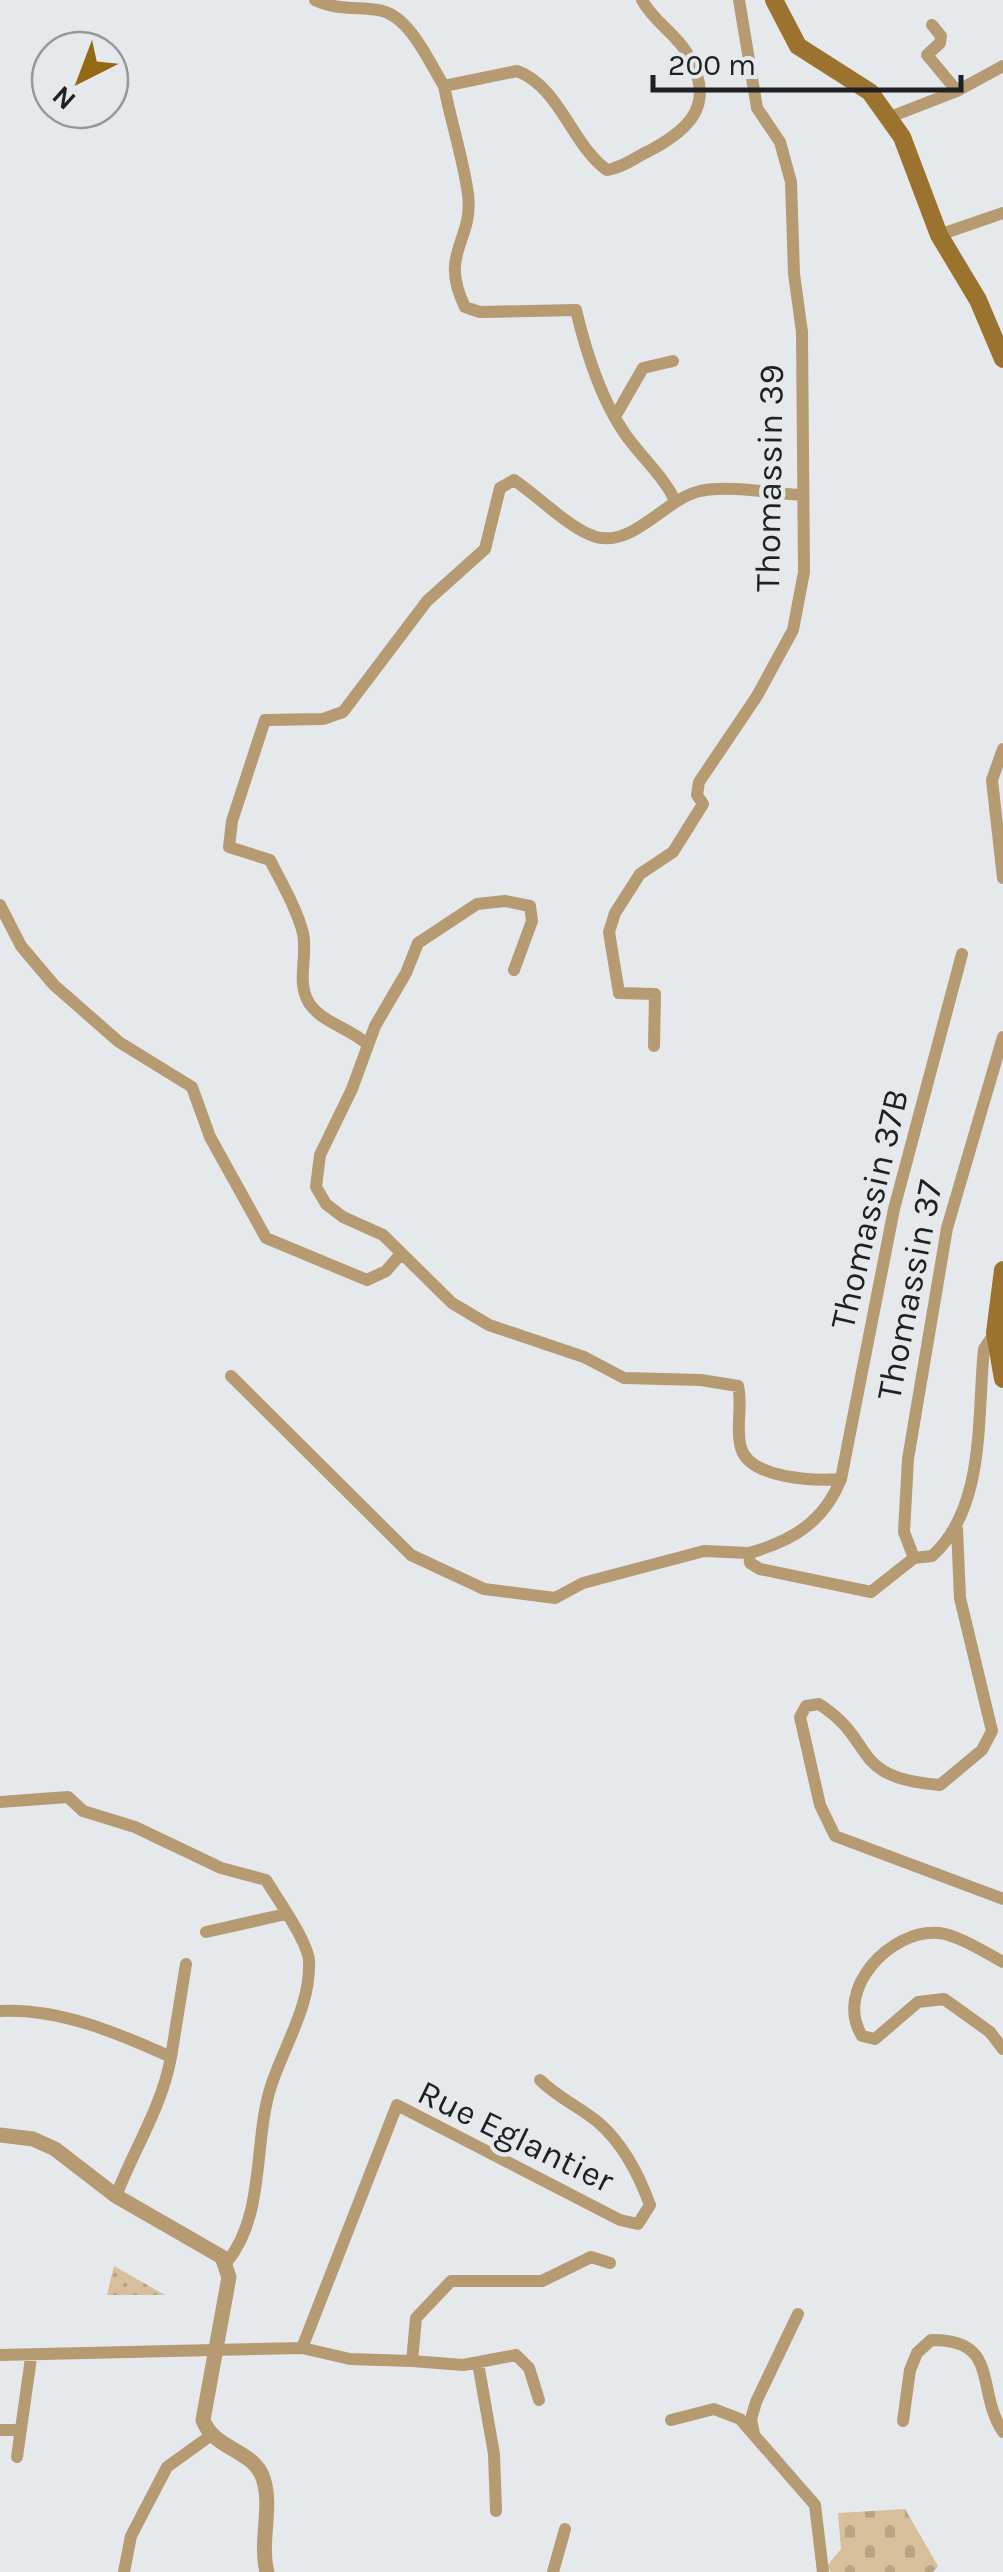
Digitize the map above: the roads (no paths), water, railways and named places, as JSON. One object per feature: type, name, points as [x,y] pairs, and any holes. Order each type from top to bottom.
[{"type":"main road","points":[[774,0],[798,46],[810,57],[853,78],[890,117],[902,136],[938,235],[978,300],[1003,360]]},
{"type":"main road","points":[[1003,1270],[995,1332],[1003,1379]]},
{"type":"street","points":[[315,0],[352,9],[382,10],[397,18],[444,86],[468,194],[468,222],[451,272],[465,307],[480,312],[576,310],[588,360],[624,432],[663,475],[676,502]]},
{"type":"street","points":[[444,86],[517,70],[526,74],[543,88],[591,159],[608,170],[622,168],[680,135],[695,117],[700,98],[686,50],[642,0]]},
{"type":"street","name":"Thomassin 39","points":[[654,1046],[656,994],[619,993],[609,932],[614,913],[640,874],[673,852],[703,804],[696,795],[700,782],[757,696],[793,630],[804,572],[802,332],[794,274],[791,182],[780,142],[757,108],[739,0]]},
{"type":"street","points":[[932,24],[940,43],[926,55],[957,91]]},
{"type":"street","points":[[890,117],[957,91],[1003,66]]},
{"type":"street","points":[[938,235],[1003,214]]},
{"type":"street","points":[[616,415],[643,368],[673,361]]},
{"type":"street","points":[[367,1044],[318,1014],[309,1002],[302,980],[306,955],[303,934],[270,860],[229,847],[245,775],[265,720],[324,719],[342,712],[427,601],[485,549],[500,488],[508,481],[514,480],[552,506],[580,531],[601,538],[622,536],[700,491],[801,495]]},
{"type":"street","points":[[1003,749],[992,780],[1003,878]]},
{"type":"street","points":[[232,1376],[412,1555],[484,1589],[555,1598],[583,1583],[704,1551],[748,1553],[798,1536],[830,1505],[840,1479],[819,1480],[765,1470],[741,1450],[738,1386],[701,1380],[624,1378],[584,1357],[489,1325],[452,1303],[383,1235],[334,1210],[316,1187],[320,1156],[352,1089],[367,1044],[418,943],[477,904],[505,901],[530,906],[532,922],[514,970]]},
{"type":"street","points":[[0,905],[22,946],[64,995],[119,1042],[192,1086],[210,1137],[266,1238],[367,1280],[386,1271],[400,1255]]},
{"type":"street","name":"Thomassin 37B","points":[[840,1479],[894,1209],[962,954]]},
{"type":"street","name":"Thomassin 37","points":[[914,1558],[904,1532],[908,1459],[946,1228],[1003,1037]]},
{"type":"street","points":[[995,1332],[984,1349],[971,1480],[957,1528],[960,1598],[992,1731],[982,1750],[940,1785],[881,1774],[837,1716],[819,1704],[806,1706],[800,1718],[820,1806],[835,1836],[1003,1899]]},
{"type":"street","points":[[748,1553],[750,1563],[760,1568],[871,1592],[914,1558],[932,1556],[957,1528]]},
{"type":"street","points":[[0,1802],[68,1797],[83,1811],[135,1828],[221,1868],[266,1880],[309,1958],[304,2001],[270,2090],[260,2164],[238,2249],[226,2264]]},
{"type":"street","points":[[206,1932],[286,1914]]},
{"type":"street","points":[[1003,1962],[940,1933],[900,1938],[875,1960],[856,1994],[854,2009],[862,2036],[875,2039],[918,2002],[944,1999],[977,2021],[1003,2050]]},
{"type":"street","points":[[116,2196],[134,2149],[165,2091],[186,1964]]},
{"type":"street","points":[[0,2011],[32,2010],[63,2018],[171,2057]]},
{"type":"street","name":"Rue Eglantier","points":[[302,2348],[397,2106],[620,2220],[638,2224],[646,2218],[650,2205],[640,2176],[621,2148],[603,2126],[540,2080]]},
{"type":"street","points":[[0,2135],[33,2138],[55,2148],[116,2196],[204,2243],[226,2264],[229,2277],[203,2420],[210,2436],[255,2464],[263,2476],[262,2536],[267,2572]]},
{"type":"street","points":[[412,2361],[416,2318],[450,2281],[523,2284],[560,2276],[591,2257],[610,2263]]},
{"type":"street","points":[[755,2436],[751,2419],[756,2402],[798,2314]]},
{"type":"street","points":[[903,2421],[917,2353],[931,2340],[961,2342],[976,2353],[984,2369],[990,2413],[1003,2432]]},
{"type":"street","points":[[0,2355],[31,2358],[216,2346],[302,2348],[350,2359],[478,2364],[516,2355],[529,2368],[538,2400]]},
{"type":"street","points":[[17,2457],[31,2358]]},
{"type":"street","points":[[478,2364],[492,2438],[496,2511]]},
{"type":"street","points":[[671,2420],[714,2409],[740,2419],[792,2472],[815,2504],[823,2572]]},
{"type":"street","points":[[0,2430],[21,2430]]},
{"type":"street","points":[[124,2572],[131,2536],[167,2468],[210,2436]]},
{"type":"street","points":[[554,2572],[564,2529]]}]
